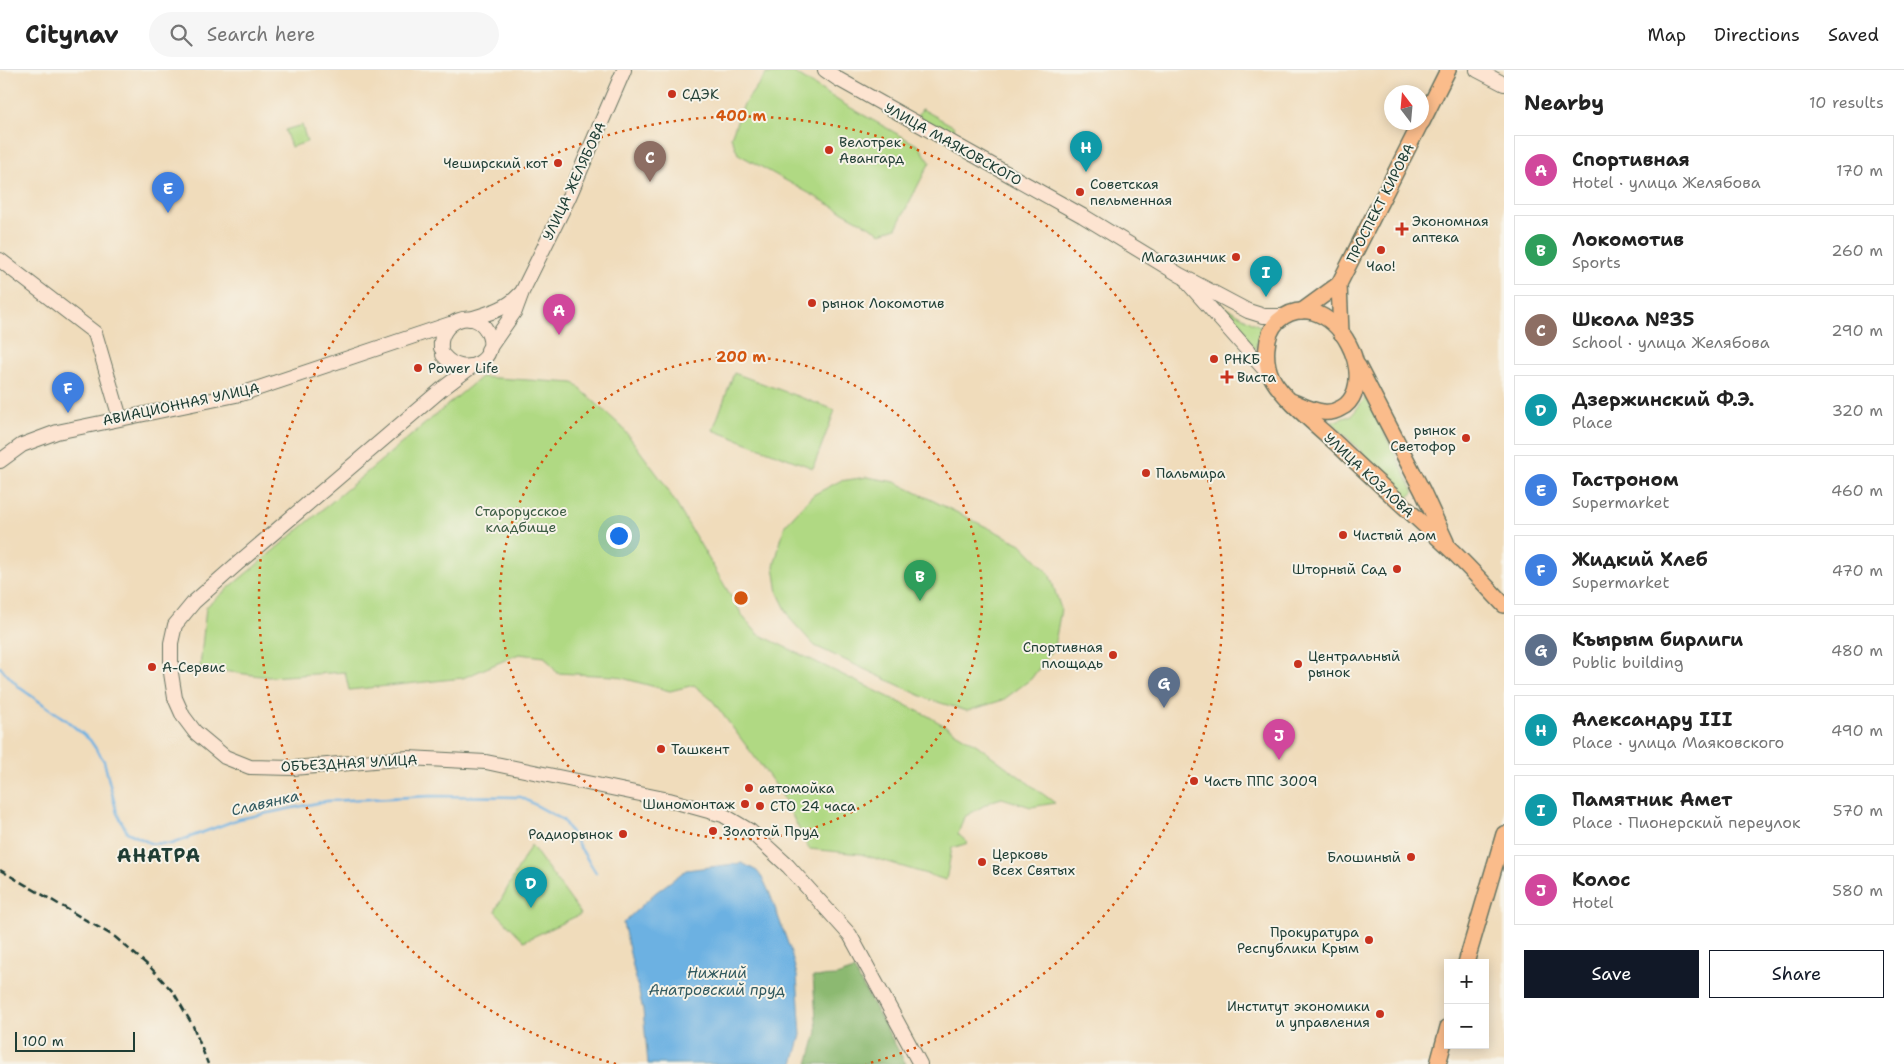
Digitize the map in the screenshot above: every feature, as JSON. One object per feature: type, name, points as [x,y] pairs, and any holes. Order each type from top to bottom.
[{"type":"main road","name":"УЛИЦА ЖЕЛЯБОВА","points":[[488,350],[515,311],[522,292],[568,199],[624,70]]},
{"type":"main road","name":"УЛИЦА МАЯКОВСКОГО","points":[[825,70],[840,75],[1083,216],[1180,275]]},
{"type":"main road","name":"ПРОСПЕКТ КИРОВА","points":[[1429,107],[1448,70]]},
{"type":"main road","points":[[1477,70],[1504,84]]},
{"type":"main road","name":"ПРОСПЕКТ КИРОВА","points":[[1302,311],[1339,284],[1417,130]]},
{"type":"main road","points":[[0,260],[95,333],[120,418]]},
{"type":"main road","points":[[1180,275],[1248,311],[1264,316],[1284,316],[1302,311],[1313,312],[1324,317],[1341,333],[1356,362],[1357,384],[1352,398],[1344,407],[1334,412],[1324,413],[1291,401],[1180,275]]},
{"type":"main road","name":"ПРОСПЕКТ КИРОВА","points":[[1339,284],[1341,333]]},
{"type":"main road","points":[[442,389],[446,369],[442,352],[442,336],[450,324],[457,320],[470,319],[498,310],[513,302],[522,292]]},
{"type":"main road","points":[[1272,379],[1267,362],[1268,338],[1275,324],[1284,316]]},
{"type":"main road","points":[[419,335],[430,339],[454,365],[471,367],[484,359],[490,344],[487,332],[478,322],[470,319]]},
{"type":"main road","name":"АВИАЦИОННАЯ УЛИЦА","points":[[0,460],[22,445],[56,432],[241,394],[450,324]]},
{"type":"main road","name":"УЛИЦА КОЗЛОВА","points":[[1356,362],[1423,492],[1449,548]]},
{"type":"main road","name":"ОБЪЕЗДНАЯ УЛИЦА","points":[[471,367],[442,389],[237,564],[194,602],[175,624],[171,643],[170,673],[175,698],[183,716],[195,732],[225,757],[250,767],[293,768],[408,758],[486,762],[645,795],[722,815],[750,831],[788,866],[850,935],[920,1064]]},
{"type":"main road","name":"УЛИЦА КОЗЛОВА","points":[[1291,401],[1449,548],[1504,605]]},
{"type":"main road","points":[[1405,509],[1417,504],[1423,492]]},
{"type":"main road","points":[[1467,959],[1504,834]]},
{"type":"main road","points":[[1438,1064],[1444,1042]]},
{"type":"green space","name":"Велотрек Авангард","points":[[793,72],[842,103],[919,146],[930,162],[896,228],[881,233],[738,154],[731,137],[744,104],[766,74]]},
{"type":"green space","points":[[922,109],[955,127],[951,135],[918,116]]},
{"type":"green space","points":[[302,125],[307,142],[291,147],[285,130]]},
{"type":"green space","points":[[1216,302],[1261,327],[1255,350]]},
{"type":"green space","points":[[734,373],[835,410],[813,468],[713,430]]},
{"type":"green space","name":"Старорусское кладбище","points":[[481,377],[574,383],[622,427],[663,482],[744,618],[758,634],[928,716],[977,745],[1055,803],[1031,807],[1002,798],[992,801],[964,817],[958,834],[968,843],[952,848],[946,880],[861,854],[809,849],[780,791],[712,700],[694,685],[670,691],[615,676],[557,673],[545,657],[519,654],[463,678],[349,690],[345,672],[268,677],[200,668],[206,607]]},
{"type":"green space","points":[[1366,397],[1414,492],[1407,498],[1332,422],[1352,415]]},
{"type":"green space","points":[[867,477],[895,482],[1021,544],[1049,573],[1061,609],[1054,648],[1031,679],[1003,700],[967,711],[928,699],[815,646],[791,620],[778,593],[774,566],[785,525],[813,495],[840,481]]},
{"type":"green space","points":[[531,845],[581,914],[524,941],[495,911]]},
{"type":"green space","points":[[854,970],[906,1064],[808,1064],[817,1032],[813,977],[836,976]]},
{"type":"water","name":"Нижний Анатровский пруд","points":[[742,863],[757,871],[763,879],[790,949],[797,975],[801,1035],[793,1064],[648,1064],[643,1010],[623,923],[655,893],[686,870]]},
{"type":"waterway","name":"Славянка","points":[[0,667],[20,688],[66,720],[90,740],[104,761],[117,813],[127,832],[150,843],[171,844],[239,819],[327,801],[431,796],[521,797],[563,820],[596,873]]},
{"type":"railway","points":[[0,870],[115,937],[151,968],[174,993],[193,1026],[208,1064]]},
{"type":"place","name":"СДЭК","points":[[672,94]]},
{"type":"place","name":"Велотрек Авангард","points":[[829,150]]},
{"type":"place","name":"Чеширский кот","points":[[558,163]]},
{"type":"place","name":"Александру III","points":[[1086,172]]},
{"type":"place","name":"Школа №35","points":[[650,182]]},
{"type":"place","name":"Советская пельменная","points":[[1080,192]]},
{"type":"place","name":"Гастроном","points":[[168,213]]},
{"type":"place","name":"Экономная аптека","points":[[1402,229]]},
{"type":"place","name":"Чао!","points":[[1381,250]]},
{"type":"place","name":"Магазинчик","points":[[1236,257]]},
{"type":"place","name":"Памятник Амет","points":[[1266,297]]},
{"type":"place","name":"рынок Локомотив","points":[[812,303]]},
{"type":"place","name":"Спортивная","points":[[559,335]]},
{"type":"place","name":"РНКБ","points":[[1214,359]]},
{"type":"place","name":"Power Life","points":[[418,368]]},
{"type":"place","name":"Виста","points":[[1227,377]]},
{"type":"place","name":"Жидкий Хлеб","points":[[68,413]]},
{"type":"place","name":"рынок Светофор","points":[[1466,438]]},
{"type":"place","name":"Пальмира","points":[[1146,473]]},
{"type":"place","name":"Чистый дом","points":[[1343,535]]},
{"type":"place","name":"Шторный Сад","points":[[1397,569]]},
{"type":"place","name":"Локомотив","points":[[920,601]]},
{"type":"place","name":"Спортивная площадь","points":[[1113,655]]},
{"type":"place","name":"Центральный рынок","points":[[1298,664]]},
{"type":"place","name":"А-Сервис","points":[[152,667]]},
{"type":"place","name":"Къырым бирлиги","points":[[1164,708]]},
{"type":"place","name":"Ташкент","points":[[661,749]]},
{"type":"place","name":"Колос","points":[[1279,760]]},
{"type":"place","name":"Часть ППС 3009","points":[[1194,781]]},
{"type":"place","name":"автомойка","points":[[749,788]]},
{"type":"place","name":"Шиномонтаж","points":[[745,804]]},
{"type":"place","name":"СТО 24 часа","points":[[760,806]]},
{"type":"place","name":"Золотой Пруд","points":[[713,831]]},
{"type":"place","name":"Радиорынок","points":[[623,834]]},
{"type":"place","name":"Блошиный","points":[[1411,857]]},
{"type":"place","name":"Церковь Всех Святых","points":[[982,862]]},
{"type":"place","name":"Дзержинский Ф.Э.","points":[[531,908]]},
{"type":"place","name":"Прокуратура Республики Крым","points":[[1369,940]]},
{"type":"place","name":"Институт экономики и управления","points":[[1380,1014]]},
{"type":"district","name":"АНАТРА","points":[[159,855]]}]
